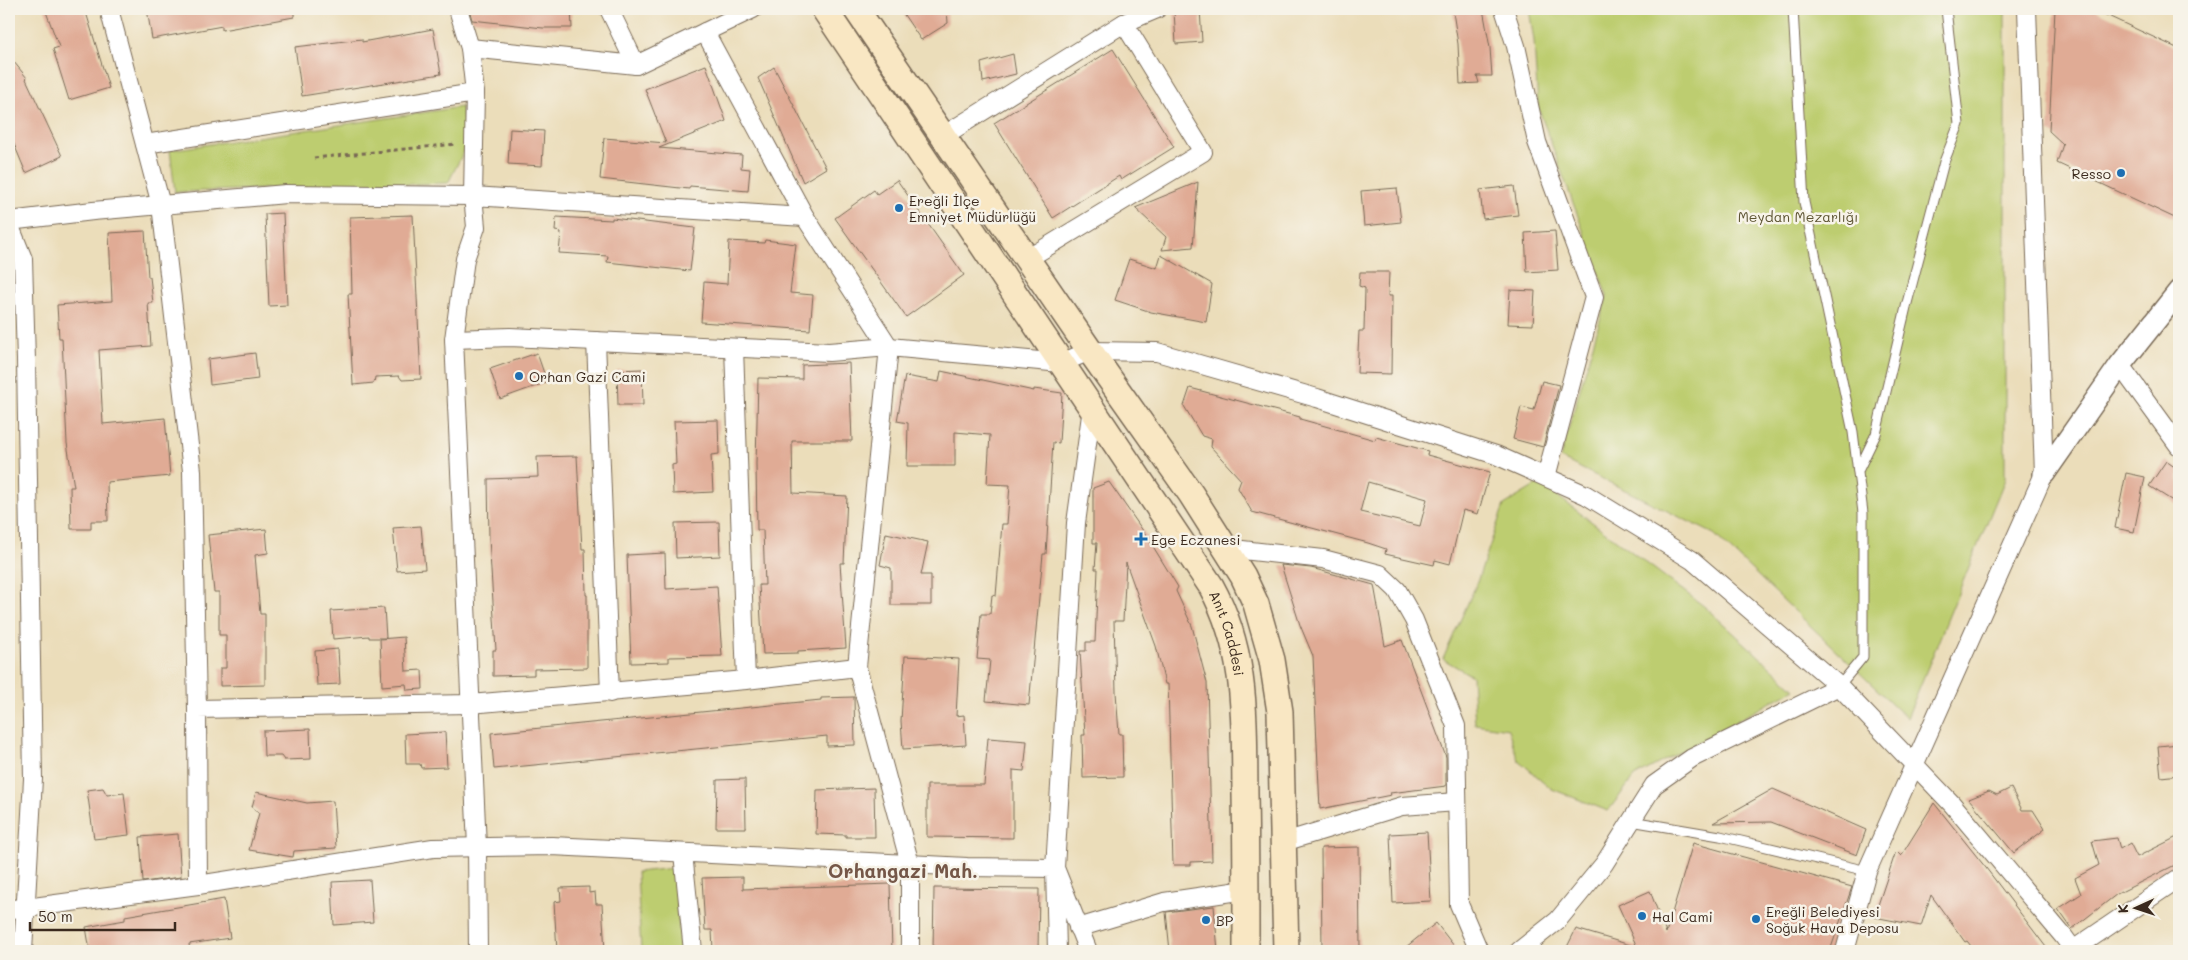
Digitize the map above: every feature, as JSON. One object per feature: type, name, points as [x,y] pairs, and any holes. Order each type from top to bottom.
[{"type":"main road","name":"Anıt Caddesi","points":[[824,9],[1211,586],[1223,608],[1233,637],[1244,697],[1246,951]]},
{"type":"main road","points":[[856,9],[1090,351],[1191,494],[1243,576],[1256,604],[1273,668],[1280,712],[1286,951]]},
{"type":"street","points":[[109,9],[161,205],[192,471],[197,709],[198,885]]},
{"type":"street","points":[[458,9],[470,48],[475,93],[473,196],[476,227],[465,259],[454,339],[477,848],[478,951]]},
{"type":"street","points":[[609,9],[636,65]]},
{"type":"street","points":[[470,48],[636,65],[753,9]]},
{"type":"street","points":[[943,136],[1124,22],[1157,9]]},
{"type":"street","points":[[1504,9],[1516,46],[1537,142],[1594,297],[1546,478]]},
{"type":"street","points":[[2027,9],[2044,474]]},
{"type":"street","points":[[1027,259],[1203,152],[1124,22]]},
{"type":"street","points":[[705,32],[804,217],[890,348],[857,667],[910,864],[910,951]]},
{"type":"street","points":[[145,144],[475,93]]},
{"type":"street","points":[[24,951],[17,908],[33,779],[17,361],[23,259],[9,223],[161,205],[286,194],[473,196],[804,217]]},
{"type":"street","points":[[1845,951],[1867,871],[2044,474],[2120,365],[2179,291]]},
{"type":"street","points":[[454,339],[510,337],[829,352],[890,348],[1061,363],[1090,351],[1156,352],[1317,398],[1496,455],[1586,495],[1692,560],[1839,686],[1952,804],[2064,937],[2073,951],[2179,878]]},
{"type":"street","points":[[596,341],[610,693]]},
{"type":"street","points":[[734,348],[746,680]]},
{"type":"street","points":[[2120,365],[2179,446]]},
{"type":"street","points":[[1057,951],[1055,868],[1076,523],[1092,408]]},
{"type":"street","points":[[1225,548],[1323,559],[1380,574],[1397,590],[1414,620],[1456,726],[1460,904],[1479,951]]},
{"type":"street","points":[[197,709],[470,704],[746,680],[857,667]]},
{"type":"street","points":[[1519,951],[1558,920],[1604,864],[1654,785],[1692,758],[1839,686]]},
{"type":"street","points":[[1284,842],[1402,806],[1457,802]]},
{"type":"street","points":[[17,908],[198,885],[433,848],[552,846],[967,867],[1055,868]]},
{"type":"street","points":[[683,852],[693,951]]},
{"type":"street","points":[[1055,868],[1088,951]]},
{"type":"street","points":[[1078,928],[1164,902],[1246,890]]},
{"type":"lane","points":[[1792,9],[1804,202],[1853,432],[1863,513],[1863,657],[1839,686]]},
{"type":"lane","points":[[1858,471],[1876,434],[1906,307],[1944,162],[1959,124],[1946,9]]},
{"type":"lane","points":[[1631,821],[1720,836],[1867,871]]},
{"type":"path","points":[[314,158],[474,143]]},
{"type":"green space","name":"Meydan Mezarlığı","points":[[1529,9],[2005,9],[2005,479],[1907,718],[1714,534],[1560,458],[1607,296],[1538,107],[1534,41]]},
{"type":"green space","points":[[461,107],[468,143],[448,183],[175,192],[170,150]]},
{"type":"green space","points":[[1540,483],[1705,607],[1795,689],[1634,777],[1608,811],[1552,789],[1518,760],[1508,729],[1475,724],[1472,676],[1443,659],[1476,585],[1504,505]]},
{"type":"green space","points":[[674,868],[681,951],[641,951],[637,872]]},
{"type":"building","points":[[45,9],[85,9],[109,88],[69,100],[53,49],[59,47]]},
{"type":"building","points":[[147,9],[294,9],[294,17],[222,30],[222,26],[152,39]]},
{"type":"building","points":[[469,9],[571,9],[572,28],[543,28],[472,20]]},
{"type":"building","points":[[900,9],[947,9],[948,23],[921,40]]},
{"type":"building","points":[[1200,9],[1202,42],[1176,44],[1174,11]]},
{"type":"building","points":[[1483,9],[1490,48],[1492,76],[1477,76],[1479,83],[1460,84],[1458,44],[1453,12]]},
{"type":"building","points":[[2055,9],[2093,9],[2179,49],[2179,220],[2057,163],[2063,144],[2049,131]]},
{"type":"building","points":[[433,29],[441,74],[302,96],[295,47],[362,39],[362,42]]},
{"type":"building","points":[[1113,49],[1174,147],[1121,180],[1119,176],[1053,218],[994,123]]},
{"type":"building","points":[[1013,54],[1016,74],[983,82],[981,63]]},
{"type":"building","points":[[9,56],[27,78],[62,156],[26,173],[9,132]]},
{"type":"building","points":[[706,65],[726,121],[659,148],[742,155],[741,168],[750,169],[748,191],[690,186],[689,189],[600,179],[604,138],[666,143],[645,89]]},
{"type":"building","points":[[774,67],[826,168],[803,182],[758,78]]},
{"type":"building","points":[[510,129],[544,131],[542,166],[508,164]]},
{"type":"building","points":[[897,180],[964,275],[906,317],[835,218],[874,190],[877,194]]},
{"type":"building","points":[[1198,182],[1193,247],[1162,250],[1166,237],[1135,208]]},
{"type":"building","points":[[1514,186],[1518,215],[1483,219],[1480,190]]},
{"type":"building","points":[[1397,188],[1401,222],[1364,226],[1361,191]]},
{"type":"building","points":[[283,213],[287,305],[269,306],[265,214]]},
{"type":"building","points":[[413,215],[421,379],[402,380],[399,376],[375,377],[374,383],[353,385],[348,294],[352,294],[350,217]]},
{"type":"building","points":[[556,217],[612,220],[612,218],[695,228],[690,271],[607,262],[608,256],[559,253],[561,232],[555,231]]},
{"type":"building","points":[[145,231],[148,277],[150,277],[153,303],[148,303],[151,346],[99,350],[103,424],[165,418],[170,476],[107,482],[108,521],[91,521],[91,529],[71,529],[70,487],[74,487],[67,443],[62,338],[59,338],[57,305],[112,301],[109,233]]},
{"type":"building","points":[[1555,231],[1558,270],[1527,272],[1525,233]]},
{"type":"building","points":[[765,240],[796,244],[790,293],[813,295],[810,330],[701,322],[704,282],[727,284],[729,241],[764,243]]},
{"type":"building","points":[[1161,255],[1212,284],[1206,322],[1151,312],[1115,300],[1129,259],[1157,268]]},
{"type":"building","points":[[1360,272],[1389,272],[1388,296],[1392,296],[1391,374],[1357,373],[1359,331],[1364,331],[1365,288],[1359,286]]},
{"type":"building","points":[[1510,290],[1535,291],[1533,325],[1508,324]]},
{"type":"building","points":[[255,353],[258,379],[210,385],[208,359]]},
{"type":"building","name":"Orhan Gazi Cami","points":[[537,353],[547,382],[500,399],[490,369]]},
{"type":"building","points":[[849,363],[852,441],[792,441],[793,493],[847,496],[844,563],[840,563],[846,648],[798,651],[798,653],[763,654],[759,585],[765,585],[763,530],[757,530],[758,378],[802,379],[802,365]]},
{"type":"building","points":[[642,369],[643,405],[618,405],[617,370]]},
{"type":"building","points":[[941,371],[1034,391],[1034,389],[1062,393],[1059,443],[1053,442],[1046,554],[1043,554],[1029,705],[986,701],[990,660],[977,659],[981,614],[990,614],[992,595],[996,596],[1002,524],[1007,524],[1010,485],[987,484],[990,435],[955,432],[955,466],[907,466],[908,423],[897,421],[905,376],[939,382]]},
{"type":"building","points":[[1542,381],[1559,385],[1543,447],[1513,439],[1521,407],[1534,410]]},
{"type":"building","points":[[1190,388],[1300,417],[1300,419],[1375,440],[1376,437],[1428,451],[1427,455],[1490,472],[1478,514],[1463,510],[1450,564],[1435,560],[1434,565],[1385,554],[1386,549],[1368,543],[1252,512],[1238,488],[1241,480],[1211,447],[1212,439],[1202,436],[1184,406]],"holes":[[[1368,482],[1427,499],[1420,526],[1360,512]]]},
{"type":"building","points":[[718,420],[719,454],[711,455],[713,492],[673,494],[672,465],[676,464],[674,421]]},
{"type":"building","points":[[577,456],[582,549],[585,549],[587,668],[534,669],[534,675],[493,676],[493,650],[496,650],[489,538],[488,479],[538,477],[537,457]]},
{"type":"building","points":[[2166,461],[2179,470],[2179,505],[2149,486]]},
{"type":"building","points":[[2126,473],[2145,477],[2134,532],[2115,528]]},
{"type":"building","points":[[1109,482],[1146,535],[1178,587],[1176,591],[1192,626],[1207,683],[1212,861],[1191,862],[1191,865],[1173,865],[1168,684],[1165,684],[1156,646],[1126,563],[1123,621],[1114,621],[1116,692],[1119,734],[1122,734],[1123,777],[1083,778],[1082,735],[1085,735],[1080,651],[1086,651],[1086,642],[1095,642],[1098,569],[1095,569],[1097,543],[1093,543],[1093,488]]},
{"type":"building","points":[[719,522],[720,556],[676,558],[675,523]]},
{"type":"building","points":[[421,526],[425,569],[397,571],[393,528]]},
{"type":"building","points":[[266,529],[268,553],[255,555],[260,614],[265,614],[265,685],[220,686],[220,668],[226,668],[226,635],[219,635],[219,592],[214,592],[208,535]]},
{"type":"building","points":[[886,533],[928,542],[921,575],[931,575],[931,605],[891,605],[891,568],[880,565]]},
{"type":"building","points":[[665,553],[666,589],[717,586],[722,656],[669,657],[669,662],[631,663],[627,555]]},
{"type":"building","points":[[1281,565],[1311,568],[1374,585],[1385,646],[1402,640],[1446,757],[1446,786],[1390,793],[1391,795],[1320,809],[1313,656],[1300,625]]},
{"type":"building","points":[[384,608],[386,638],[369,638],[369,636],[333,639],[331,611]]},
{"type":"building","points":[[404,637],[406,671],[422,670],[423,689],[407,690],[406,684],[382,686],[380,639]]},
{"type":"building","points":[[338,649],[340,684],[317,685],[315,651]]},
{"type":"building","points":[[905,656],[959,659],[956,716],[964,715],[966,745],[903,749],[901,721]]},
{"type":"building","points":[[854,697],[855,745],[827,746],[827,736],[494,769],[491,733],[821,700],[821,698]]},
{"type":"building","points":[[310,729],[311,759],[284,760],[281,756],[264,756],[263,731]]},
{"type":"building","points":[[445,732],[447,767],[421,768],[420,764],[406,764],[405,734]]},
{"type":"building","points":[[988,738],[1027,741],[1024,771],[1013,770],[1013,838],[927,837],[927,785],[984,785]]},
{"type":"building","points":[[2179,744],[2179,775],[2161,777],[2158,746]]},
{"type":"building","points":[[745,779],[746,828],[716,828],[717,780]]},
{"type":"building","points":[[103,788],[107,795],[124,793],[129,835],[94,839],[87,790]]},
{"type":"building","points":[[874,788],[875,837],[816,834],[817,790]]},
{"type":"building","points":[[2011,788],[2022,810],[2033,810],[2045,829],[2014,853],[1969,799],[1989,791],[1997,795]]},
{"type":"building","points":[[1773,789],[1866,830],[1857,855],[1771,822],[1713,823]]},
{"type":"building","points":[[256,792],[307,803],[333,801],[336,848],[294,851],[293,857],[249,850],[259,813],[252,807]]},
{"type":"building","points":[[1934,803],[2049,951],[1975,951],[1967,941],[1965,942],[1931,895],[1921,926],[1874,917],[1896,851],[1901,856]]},
{"type":"building","points":[[1427,832],[1431,901],[1393,903],[1390,834]]},
{"type":"building","points":[[178,834],[181,877],[143,882],[140,837]]},
{"type":"building","points":[[2179,836],[2179,863],[2117,894],[2072,929],[2058,909],[2081,894],[2075,878],[2099,865],[2092,841],[2117,838],[2120,849],[2130,843],[2137,857]]},
{"type":"building","name":"Ereğli Belediyesi Soğuk Hava Deposu","points":[[1693,843],[1852,887],[1830,951],[1639,951],[1638,948],[1637,951],[1565,951],[1576,929],[1637,947],[1618,905],[1650,891],[1666,933]]},
{"type":"building","points":[[1359,847],[1360,951],[1322,951],[1321,848]]},
{"type":"building","points":[[743,877],[743,889],[890,884],[892,951],[713,951],[712,930],[705,930],[702,878]]},
{"type":"building","points":[[370,880],[373,922],[334,925],[332,882]]},
{"type":"building","points":[[589,887],[589,893],[595,892],[596,904],[602,904],[605,951],[557,951],[554,902],[561,901],[560,888]]},
{"type":"building","points":[[934,888],[1039,889],[1038,951],[933,951]]},
{"type":"building","points":[[224,899],[230,938],[189,944],[190,951],[90,951],[86,927],[125,920],[125,916]]},
{"type":"building","points":[[1214,906],[1218,951],[1170,951],[1166,912]]},
{"type":"building","points":[[1436,923],[1458,951],[1401,951]]},
{"type":"place","name":"Resso","points":[[2121,173]]},
{"type":"place","name":"Ereğli İlçe Emniyet Müdürlüğü","points":[[899,208]]},
{"type":"place","name":"Orhan Gazi Cami","points":[[519,376]]},
{"type":"place","name":"Ege Eczanesi","points":[[1141,539]]},
{"type":"place","name":"Hal Cami","points":[[1642,916]]},
{"type":"place","name":"Ereğli Belediyesi Soğuk Hava Deposu","points":[[1756,919]]},
{"type":"place","name":"BP","points":[[1206,920]]},
{"type":"district","name":"Orhangazi Mah.","points":[[903,870]]}]
